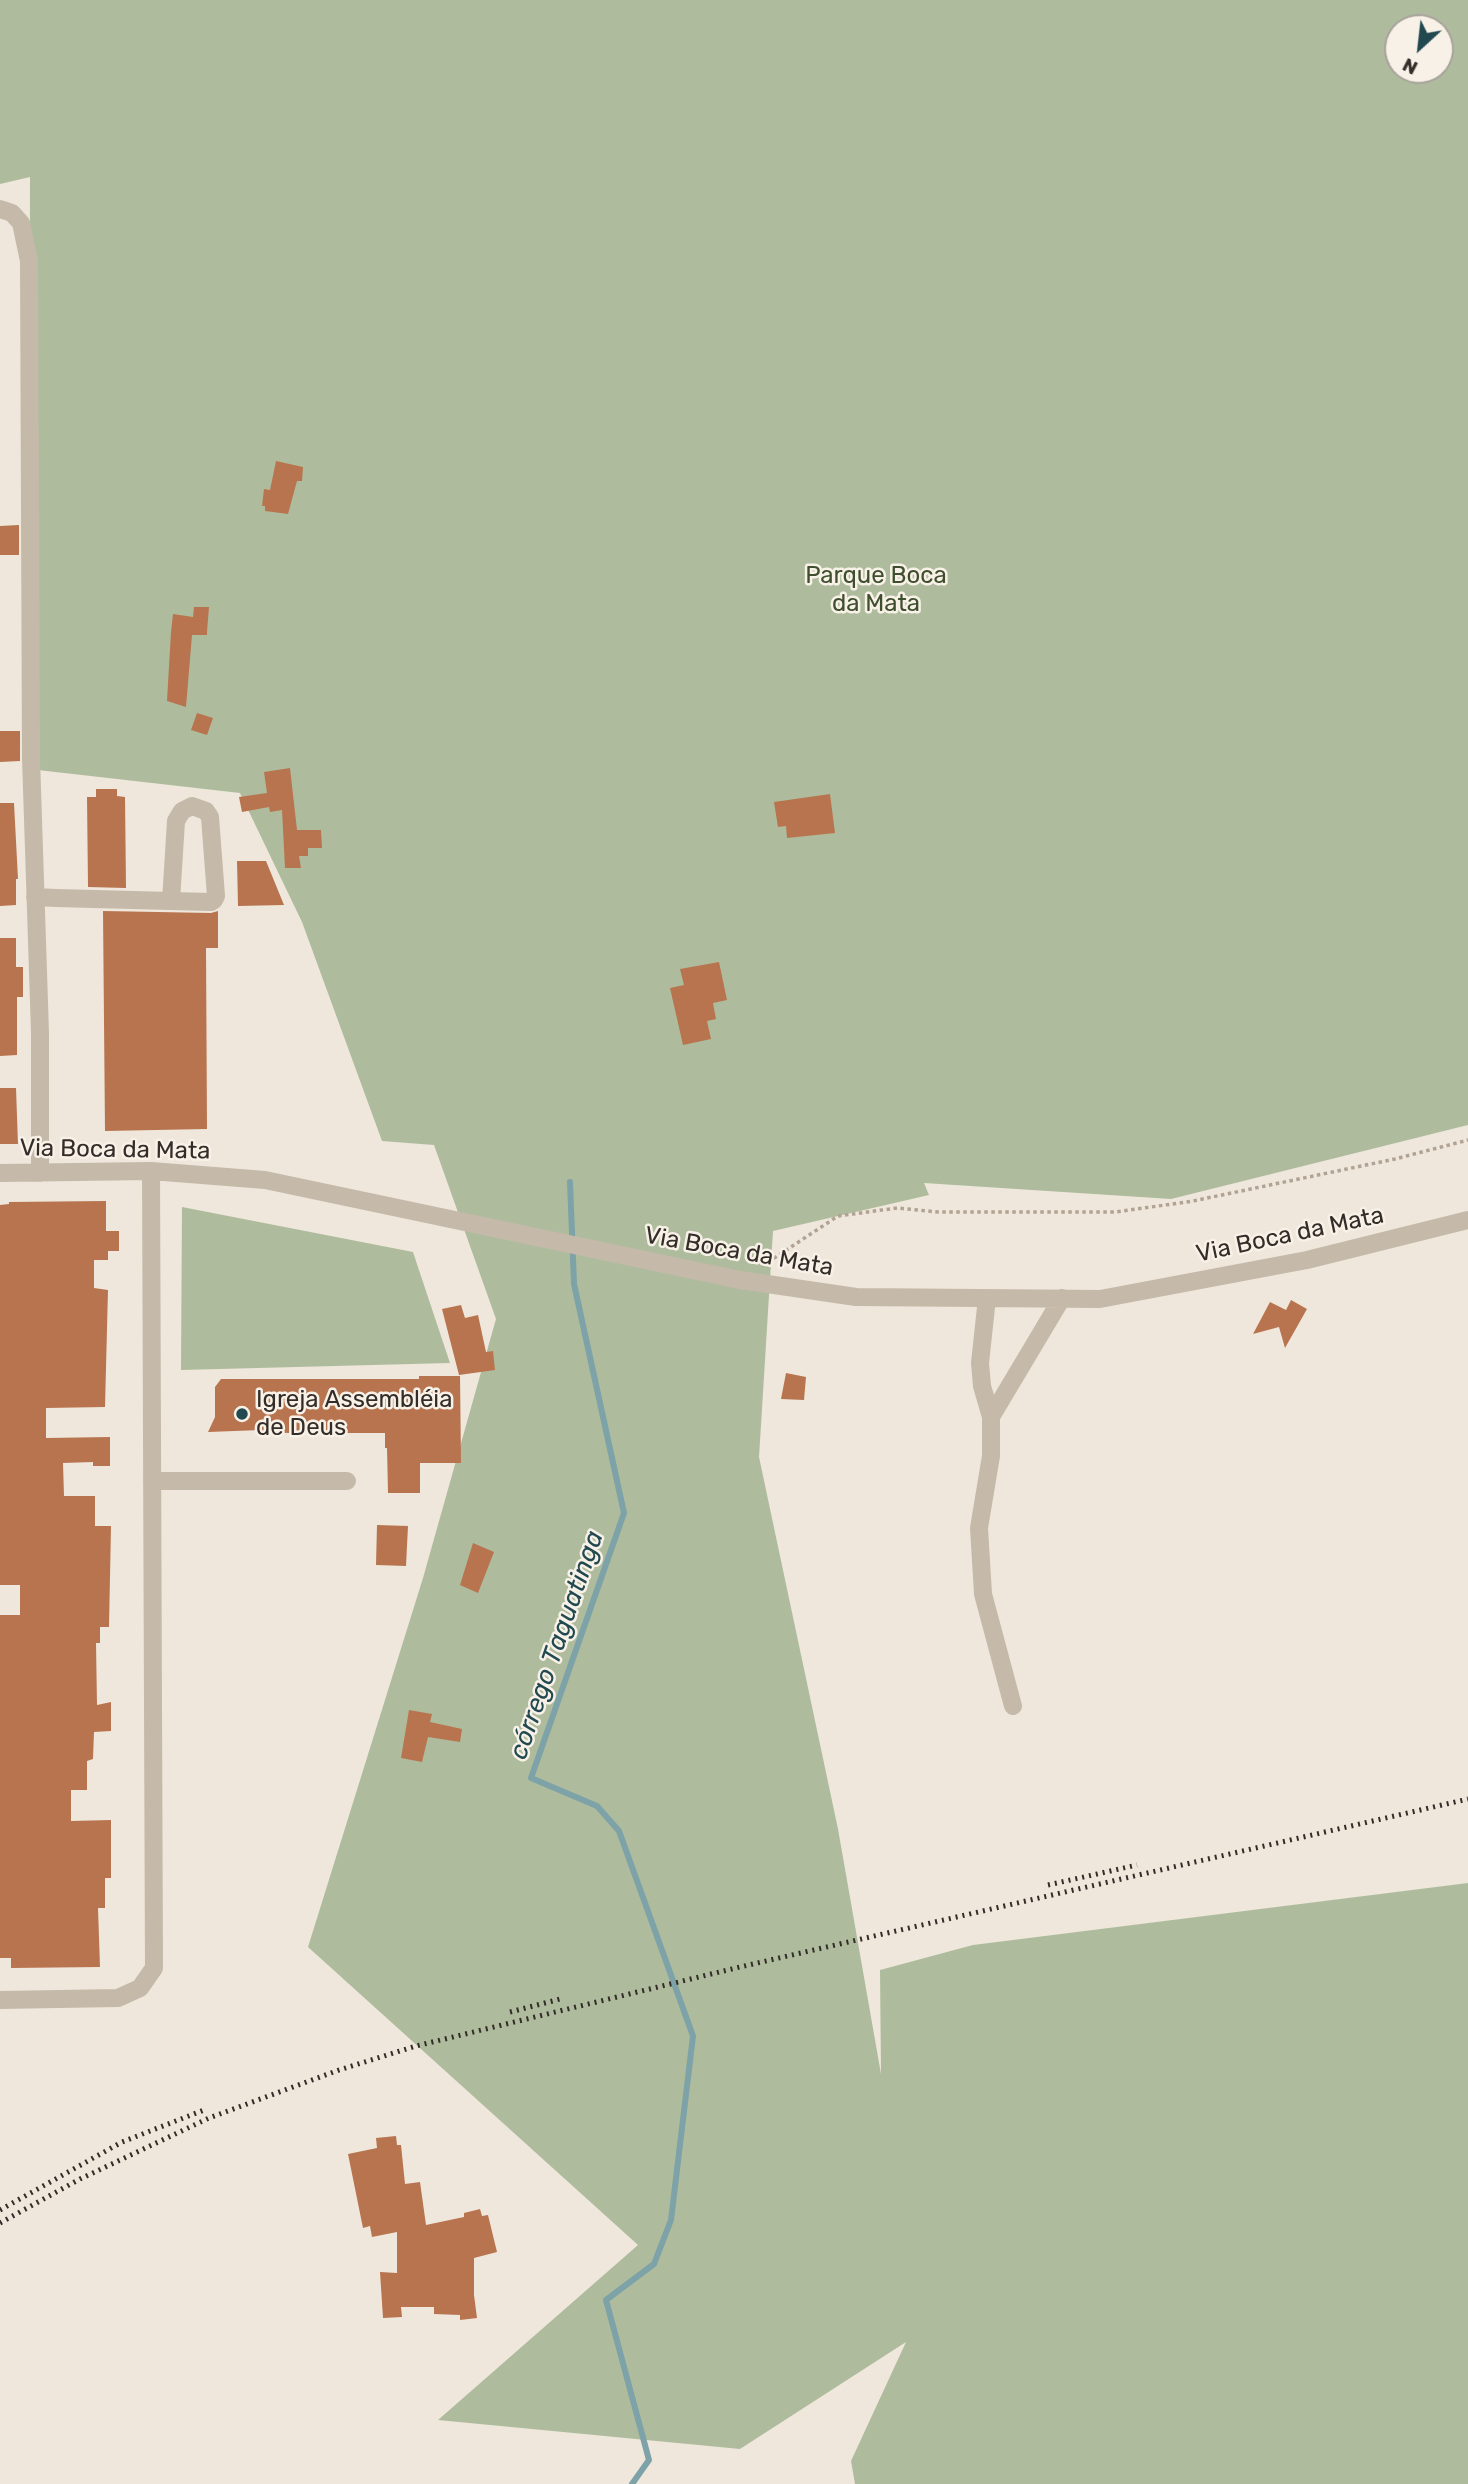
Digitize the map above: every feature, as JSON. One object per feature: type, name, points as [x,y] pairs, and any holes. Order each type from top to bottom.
[{"type":"street","points":[[0,209],[12,214],[21,223],[29,261],[31,758],[40,1033],[40,1173]]},
{"type":"street","points":[[35,897],[171,901],[211,902],[216,896],[210,817],[206,811],[192,806],[182,811],[176,821],[171,901]]},
{"type":"street","points":[[0,2000],[117,1998],[140,1988],[154,1968],[151,1171]]},
{"type":"street","name":"Via Boca da Mata","points":[[0,1173],[151,1171],[265,1180],[740,1280],[856,1297],[1100,1299],[1307,1260],[1468,1220]]},
{"type":"street","points":[[987,1298],[980,1363],[982,1386],[991,1417],[991,1456],[979,1528],[983,1594],[1013,1706]]},
{"type":"street","points":[[991,1417],[1062,1298]]},
{"type":"street","points":[[152,1481],[347,1481]]},
{"type":"path","points":[[740,1280],[838,1216],[897,1208],[938,1212],[1116,1212],[1193,1201],[1395,1159],[1468,1140]]},
{"type":"green space","name":"Parque Boca da Mata","points":[[0,0],[1468,0],[1468,1125],[1171,1199],[924,1183],[929,1195],[773,1231],[759,1457],[838,1829],[881,2074],[880,1970],[973,1945],[1468,1883],[1468,2484],[855,2484],[851,2461],[906,2342],[740,2449],[438,2420],[638,2245],[308,1947],[423,1578],[496,1319],[434,1145],[382,1141],[302,922],[240,793],[29,769],[30,177],[0,184]]},
{"type":"green space","points":[[182,1207],[413,1252],[450,1363],[181,1370]]},
{"type":"building","points":[[276,461],[303,467],[302,481],[297,481],[288,514],[265,511],[265,506],[262,506],[264,489],[270,490]]},
{"type":"building","points":[[19,525],[19,555],[0,555],[0,526]]},
{"type":"building","points":[[194,607],[209,607],[207,635],[192,635],[186,707],[167,701],[171,632],[173,614],[193,617]]},
{"type":"building","points":[[197,713],[213,718],[207,735],[191,730]]},
{"type":"building","points":[[0,731],[20,731],[20,761],[0,762]]},
{"type":"building","points":[[290,768],[297,830],[321,830],[322,848],[308,848],[308,856],[299,856],[301,868],[285,868],[282,810],[270,812],[269,807],[242,812],[239,797],[267,793],[264,772]]},
{"type":"building","points":[[96,789],[117,789],[117,796],[125,797],[126,888],[88,887],[87,797],[96,797]]},
{"type":"building","points":[[830,794],[835,833],[787,838],[786,826],[778,827],[774,802]]},
{"type":"building","points":[[0,803],[14,803],[18,879],[16,905],[0,906]]},
{"type":"building","points":[[237,861],[266,861],[284,905],[238,906]]},
{"type":"building","points":[[103,911],[218,911],[218,948],[206,948],[207,1129],[105,1131]]},
{"type":"building","points":[[0,938],[16,938],[16,967],[23,967],[23,997],[17,997],[17,1055],[0,1056]]},
{"type":"building","points":[[719,962],[727,1000],[713,1003],[716,1019],[707,1021],[711,1039],[683,1045],[670,988],[684,985],[680,969]]},
{"type":"building","points":[[0,1088],[16,1088],[18,1144],[0,1144]]},
{"type":"building","points":[[106,1201],[106,1231],[119,1231],[119,1251],[108,1251],[108,1260],[94,1260],[94,1288],[108,1290],[105,1407],[46,1408],[46,1438],[110,1437],[110,1466],[93,1466],[93,1462],[63,1463],[64,1496],[95,1496],[95,1526],[111,1526],[109,1627],[100,1627],[100,1643],[96,1643],[97,1705],[111,1702],[111,1731],[94,1732],[93,1759],[87,1761],[87,1790],[71,1790],[71,1821],[111,1820],[111,1878],[105,1878],[105,1908],[98,1908],[100,1967],[11,1968],[11,1958],[0,1958],[0,1615],[20,1615],[20,1585],[0,1585],[0,1205],[9,1202]]},
{"type":"building","points":[[1291,1300],[1307,1309],[1285,1348],[1279,1327],[1253,1334],[1270,1302],[1286,1310]]},
{"type":"building","points":[[461,1305],[465,1318],[478,1315],[486,1352],[493,1351],[495,1370],[459,1375],[442,1309]]},
{"type":"building","points":[[786,1373],[806,1377],[804,1400],[781,1399]]},
{"type":"building","points":[[419,1376],[460,1376],[461,1463],[420,1463],[420,1493],[388,1493],[385,1433],[334,1433],[334,1428],[316,1434],[261,1430],[208,1432],[215,1417],[215,1387],[221,1379],[419,1379]]},
{"type":"building","points":[[377,1525],[408,1526],[406,1566],[376,1565]]},
{"type":"building","points":[[473,1543],[494,1552],[478,1593],[460,1585]]},
{"type":"building","points":[[409,1710],[432,1714],[430,1722],[462,1729],[460,1742],[428,1737],[422,1762],[401,1758]]},
{"type":"building","points":[[396,2136],[397,2145],[401,2145],[405,2184],[420,2182],[426,2225],[464,2217],[464,2213],[480,2209],[482,2216],[488,2215],[497,2252],[474,2258],[477,2318],[460,2320],[460,2315],[434,2314],[434,2307],[401,2307],[402,2317],[383,2318],[380,2272],[397,2273],[397,2232],[372,2237],[370,2226],[363,2228],[348,2154],[377,2148],[376,2138]]},
{"type":"waterway","name":"córrego Taguatinga","points":[[570,1182],[574,1284],[624,1513],[531,1778],[597,1806],[619,1831],[693,2036],[671,2220],[654,2264],[606,2300],[649,2460],[632,2484]]},
{"type":"railway","points":[[0,2223],[80,2179],[209,2118],[339,2070],[416,2046],[740,1967],[1468,1799]]},
{"type":"railway","points":[[1048,1885],[1137,1865]]},
{"type":"railway","points":[[510,2012],[564,1998]]},
{"type":"railway","points":[[0,2210],[122,2142],[204,2110]]},
{"type":"place","name":"Igreja Assembléia de Deus","points":[[242,1414]]}]
